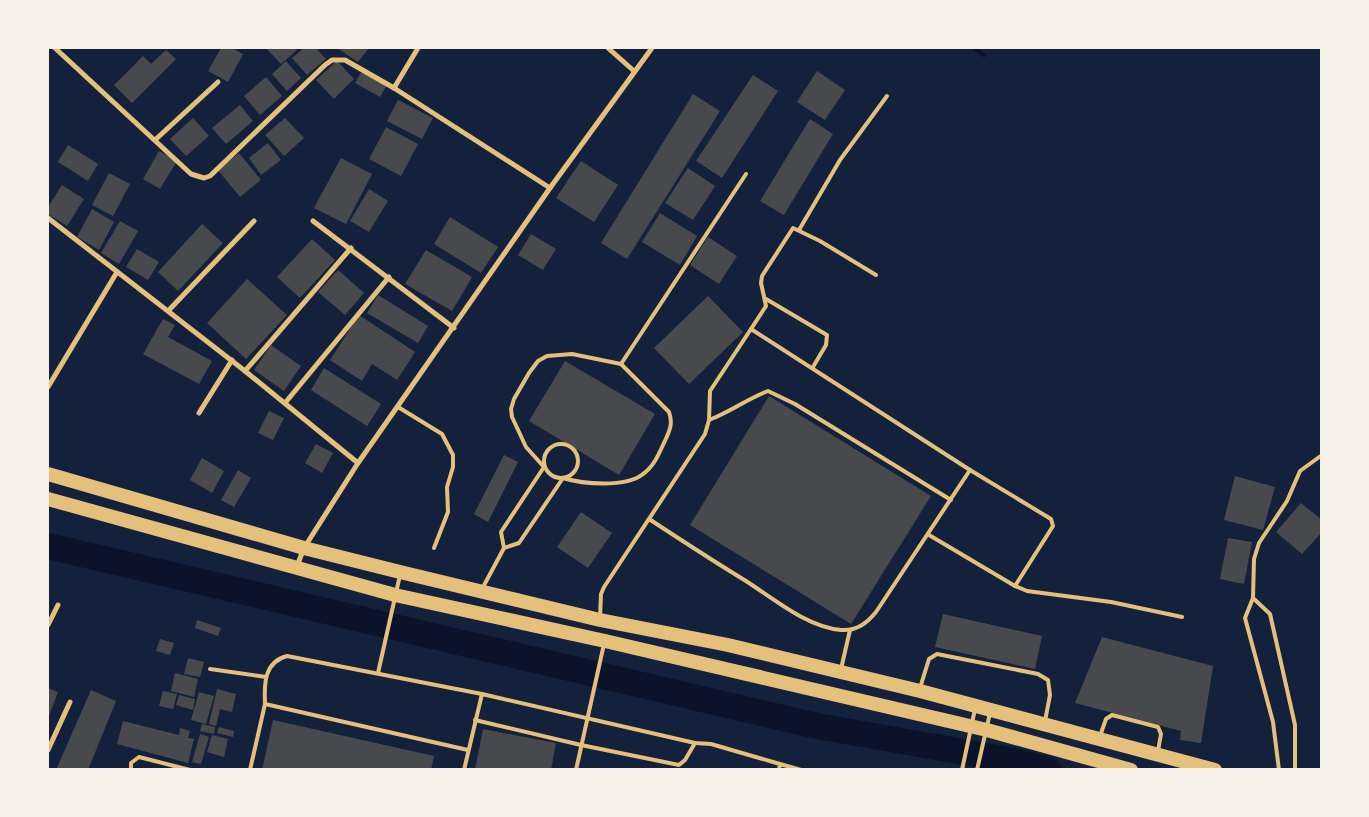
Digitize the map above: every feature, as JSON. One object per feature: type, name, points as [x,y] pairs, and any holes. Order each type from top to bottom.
[{"type":"highway","points":[[48,474],[304,548],[481,590],[601,623],[728,645],[976,704],[1215,770]]},
{"type":"highway","points":[[48,499],[394,595],[604,637],[724,668],[987,730],[1131,770]]},
{"type":"highway","points":[[724,668],[728,645]]},
{"type":"street","points":[[55,48],[191,174],[204,178],[210,176],[332,60],[345,60],[394,88],[550,188]]},
{"type":"street","points":[[394,88],[418,48]]},
{"type":"street","points":[[608,48],[634,71]]},
{"type":"street","points":[[296,569],[304,548],[358,463],[550,188],[652,48]]},
{"type":"street","points":[[155,140],[218,82]]},
{"type":"street","points":[[48,218],[245,370],[358,463]]},
{"type":"street","points":[[313,220],[454,328]]},
{"type":"street","points":[[169,310],[254,221]]},
{"type":"street","points":[[245,370],[352,248]]},
{"type":"street","points":[[48,387],[117,272]]},
{"type":"street","points":[[285,403],[388,277]]},
{"type":"street","points":[[199,413],[232,360]]},
{"type":"street","points":[[48,625],[58,605]]},
{"type":"street","points":[[48,750],[70,702]]},
{"type":"lane","points":[[799,230],[840,160],[887,96]]},
{"type":"lane","points":[[621,364],[746,174]]},
{"type":"lane","points":[[601,623],[601,594],[604,587],[705,434],[709,420],[710,391],[764,312],[766,299],[761,283],[762,276],[793,228],[876,275]]},
{"type":"lane","points":[[766,299],[827,335],[826,345],[813,367]]},
{"type":"lane","points":[[751,329],[1053,522],[1053,526],[1015,586]]},
{"type":"lane","points":[[563,354],[610,360],[621,364],[671,416],[670,431],[658,455],[643,474],[630,480],[586,484],[555,477],[544,467],[526,447],[512,417],[514,398],[538,361],[547,356],[563,354]]},
{"type":"lane","points":[[709,420],[726,413],[752,397],[768,391],[795,404],[951,500]]},
{"type":"lane","points":[[398,406],[442,434],[453,455],[453,467],[447,487],[448,512],[434,548]]},
{"type":"lane","points":[[481,590],[504,548],[501,532],[544,467],[543,459],[551,446],[559,444],[573,448],[577,455],[578,463],[570,476],[563,478],[520,543],[504,548]]},
{"type":"lane","points":[[1279,770],[1273,722],[1245,618],[1254,598],[1254,559],[1259,543],[1287,501],[1300,471],[1322,455]]},
{"type":"lane","points":[[649,519],[787,608],[818,624],[850,630],[861,626],[876,612],[929,535],[970,470]]},
{"type":"lane","points":[[929,535],[1015,586],[1038,594],[1111,602],[1182,617]]},
{"type":"lane","points":[[378,673],[400,572]]},
{"type":"lane","points":[[1254,598],[1270,614],[1295,725],[1295,770]]},
{"type":"lane","points":[[840,672],[850,630]]},
{"type":"lane","points":[[576,770],[603,657],[604,637]]},
{"type":"lane","points":[[920,691],[929,659],[937,654],[1038,674],[1048,680],[1050,695],[1044,723]]},
{"type":"lane","points":[[250,770],[264,704],[266,677],[269,668],[276,661],[287,656],[482,694],[694,743],[711,744],[801,770]]},
{"type":"lane","points":[[210,669],[266,677]]},
{"type":"lane","points":[[464,770],[482,694]]},
{"type":"lane","points":[[264,704],[468,750]]},
{"type":"lane","points":[[962,770],[976,704]]},
{"type":"lane","points":[[977,770],[991,708]]},
{"type":"lane","points":[[1100,738],[1106,719],[1112,715],[1158,727],[1161,734],[1158,754]]},
{"type":"lane","points":[[475,720],[581,745],[679,765],[685,760],[694,743]]},
{"type":"lane","points":[[131,770],[131,763],[139,757],[190,770]]},
{"type":"lane","points":[[779,770],[780,764]]},
{"type":"building","points":[[221,48],[232,48],[243,54],[228,82],[208,71]]},
{"type":"building","points":[[266,48],[294,48],[297,50],[281,64]]},
{"type":"building","points":[[304,48],[316,48],[326,59],[307,75],[292,58]]},
{"type":"building","points":[[337,48],[369,48],[358,62]]},
{"type":"building","points":[[166,50],[176,59],[132,103],[114,85],[143,56],[151,64]]},
{"type":"building","points":[[286,61],[301,78],[287,91],[272,74]]},
{"type":"building","points":[[337,61],[354,79],[334,99],[316,80]]},
{"type":"building","points":[[362,71],[387,85],[380,97],[355,83]]},
{"type":"building","points":[[817,71],[845,90],[825,120],[797,102]]},
{"type":"building","points":[[753,75],[778,91],[722,178],[696,161]]},
{"type":"building","points":[[266,77],[282,96],[260,115],[244,96]]},
{"type":"building","points":[[693,94],[720,111],[627,259],[601,243]]},
{"type":"building","points":[[398,100],[433,118],[422,139],[387,121]]},
{"type":"building","points":[[240,105],[253,121],[226,144],[212,128]]},
{"type":"building","points":[[193,118],[209,136],[186,156],[170,139]]},
{"type":"building","points":[[285,118],[304,138],[284,156],[265,135]]},
{"type":"building","points":[[810,119],[833,134],[784,215],[760,201]]},
{"type":"building","points":[[386,127],[418,144],[401,176],[369,159]]},
{"type":"building","points":[[268,143],[281,160],[261,175],[249,158]]},
{"type":"building","points":[[68,145],[98,164],[88,181],[58,162]]},
{"type":"building","points":[[159,151],[177,161],[160,189],[143,179]]},
{"type":"building","points":[[239,153],[261,180],[240,197],[218,170]]},
{"type":"building","points":[[341,158],[372,174],[346,224],[314,208]]},
{"type":"building","points":[[581,161],[618,185],[594,222],[556,198]]},
{"type":"building","points":[[688,168],[715,186],[693,220],[665,203]]},
{"type":"building","points":[[109,173],[130,184],[113,216],[92,205]]},
{"type":"building","points":[[62,185],[84,199],[67,226],[48,214],[48,207]]},
{"type":"building","points":[[369,189],[388,201],[369,232],[350,221]]},
{"type":"building","points":[[92,209],[114,222],[99,250],[77,237]]},
{"type":"building","points":[[660,213],[697,236],[680,265],[642,242]]},
{"type":"building","points":[[450,217],[498,247],[481,273],[434,244]]},
{"type":"building","points":[[120,221],[138,231],[119,264],[101,253]]},
{"type":"building","points":[[202,224],[223,243],[178,291],[158,272]]},
{"type":"building","points":[[531,234],[556,249],[543,270],[518,255]]},
{"type":"building","points":[[708,237],[737,256],[719,284],[690,265]]},
{"type":"building","points":[[312,239],[335,260],[300,298],[277,277]]},
{"type":"building","points":[[137,249],[159,262],[148,280],[126,267]]},
{"type":"building","points":[[426,250],[472,277],[452,311],[405,284]]},
{"type":"building","points":[[338,270],[364,293],[345,315],[318,292]]},
{"type":"building","points":[[247,279],[287,315],[246,359],[207,323]]},
{"type":"building","points":[[378,295],[428,326],[418,343],[367,313]]},
{"type":"building","points":[[708,296],[743,332],[689,384],[654,348]]},
{"type":"building","points":[[359,315],[415,352],[397,380],[372,364],[362,381],[330,360]]},
{"type":"building","points":[[163,319],[175,325],[168,337],[212,361],[199,384],[143,354]]},
{"type":"building","points":[[271,345],[301,366],[284,391],[254,370]]},
{"type":"building","points":[[565,361],[655,414],[619,475],[529,421]]},
{"type":"building","points":[[324,368],[381,404],[367,426],[311,390]]},
{"type":"building","points":[[769,396],[931,496],[851,624],[690,525]]},
{"type":"building","points":[[269,411],[284,418],[273,440],[258,433]]},
{"type":"building","points":[[316,444],[333,453],[322,473],[305,463]]},
{"type":"building","points":[[504,455],[518,462],[488,522],[474,514]]},
{"type":"building","points":[[202,458],[224,471],[212,493],[190,480]]},
{"type":"building","points":[[238,470],[251,478],[234,507],[221,500]]},
{"type":"building","points":[[1235,476],[1275,487],[1263,530],[1224,520]]},
{"type":"building","points":[[1301,503],[1322,520],[1322,532],[1302,554],[1276,532]]},
{"type":"building","points":[[581,512],[612,533],[588,568],[557,547]]},
{"type":"building","points":[[1228,538],[1252,542],[1244,584],[1220,579]]},
{"type":"building","points":[[943,614],[1042,636],[1035,669],[935,647]]},
{"type":"building","points":[[197,620],[221,628],[218,636],[195,628]]},
{"type":"building","points":[[1102,637],[1213,666],[1201,743],[1180,740],[1181,731],[1075,703]]},
{"type":"building","points":[[160,639],[174,643],[170,655],[156,651]]},
{"type":"building","points":[[188,658],[204,662],[200,677],[184,674]]},
{"type":"building","points":[[175,673],[198,679],[194,697],[171,691]]},
{"type":"building","points":[[48,688],[58,692],[48,718]]},
{"type":"building","points":[[217,689],[236,694],[232,712],[220,709],[216,726],[209,724]]},
{"type":"building","points":[[91,690],[116,701],[88,770],[56,770]]},
{"type":"building","points":[[163,691],[177,694],[173,709],[159,706]]},
{"type":"building","points":[[199,692],[214,696],[206,724],[191,720]]},
{"type":"building","points":[[179,695],[195,699],[193,710],[176,705]]},
{"type":"building","points":[[273,720],[434,756],[431,770],[262,770]]},
{"type":"building","points":[[123,721],[179,735],[180,728],[190,731],[188,738],[194,739],[188,763],[117,744]]},
{"type":"building","points":[[202,724],[215,727],[214,734],[200,731]]},
{"type":"building","points":[[219,727],[234,731],[233,737],[217,733]]},
{"type":"building","points":[[483,729],[556,743],[551,770],[475,770]]},
{"type":"building","points":[[200,734],[209,737],[201,764],[192,762]]},
{"type":"building","points":[[212,735],[228,739],[224,757],[207,752]]},
{"type":"waterway","points":[[974,48],[984,55]]},
{"type":"waterway","points":[[48,546],[817,726],[1015,761],[1049,770]]}]
